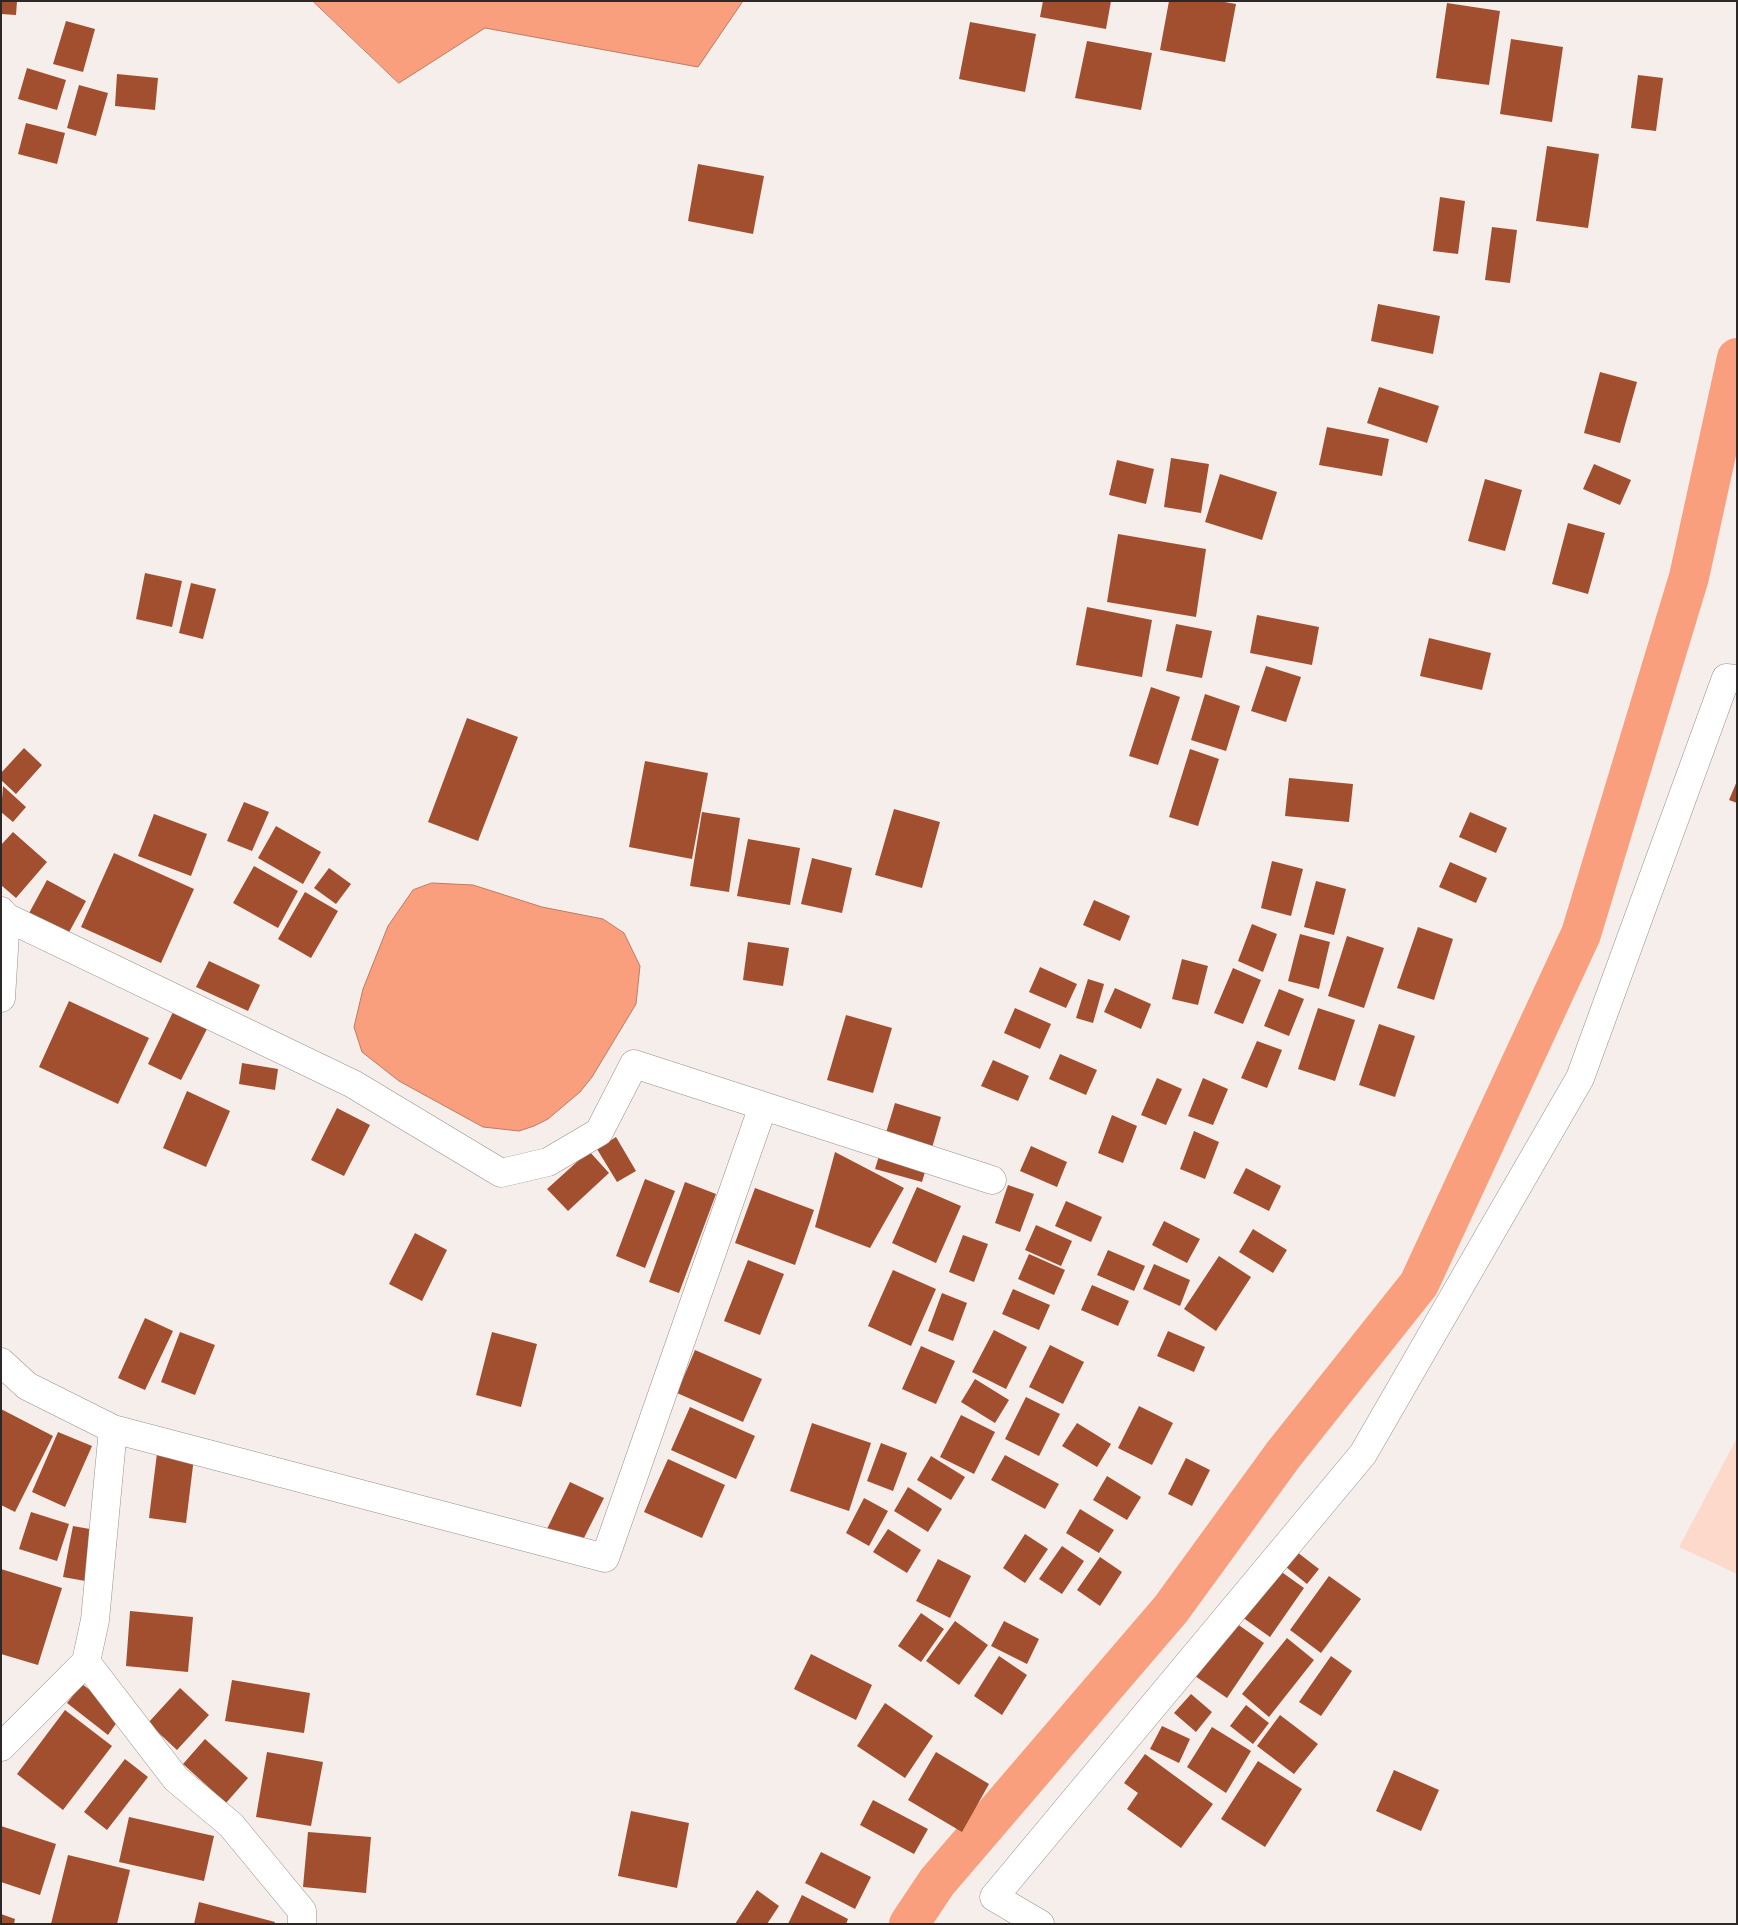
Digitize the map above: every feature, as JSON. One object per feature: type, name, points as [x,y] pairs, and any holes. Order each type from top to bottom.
[{"type":"street","points":[[1040,1924],[994,1897],[1363,1454],[1580,1078],[1726,678],[1737,679]]},
{"type":"street","points":[[1,998],[4,914],[353,1084],[501,1173],[548,1162],[598,1132],[634,1064],[992,1180]]},
{"type":"street","points":[[1,1362],[27,1386],[113,1430],[605,1558],[763,1106]]},
{"type":"street","points":[[1,1747],[86,1662],[95,1620],[113,1430]]},
{"type":"street","points":[[86,1662],[176,1779],[237,1832],[302,1911],[302,1924]]},
{"type":"shaded area","points":[[313,1],[743,1],[698,67],[485,28],[399,83]]},
{"type":"shaded area","points":[[432,883],[473,885],[542,907],[603,919],[624,933],[640,966],[636,1004],[592,1077],[580,1092],[548,1119],[534,1126],[519,1131],[483,1127],[399,1081],[362,1052],[354,1027],[363,989],[388,926],[413,890]]},
{"type":"shaded area","points":[[1737,1438],[1737,1574],[1679,1547]]},
{"type":"building","points":[[1,1],[17,1],[16,15],[1,14]]},
{"type":"building","points":[[1043,1],[1111,1],[1106,29],[1040,17]]},
{"type":"building","points":[[1169,1],[1219,1],[1236,4],[1225,62],[1160,50]]},
{"type":"building","points":[[1447,3],[1500,11],[1489,85],[1436,78]]},
{"type":"building","points":[[66,21],[95,29],[83,72],[53,64]]},
{"type":"building","points":[[970,22],[1036,34],[1025,92],[959,79]]},
{"type":"building","points":[[1511,39],[1563,47],[1552,122],[1500,114]]},
{"type":"building","points":[[1087,41],[1152,53],[1141,110],[1075,98]]},
{"type":"building","points":[[27,68],[66,80],[57,110],[18,99]]},
{"type":"building","points":[[117,74],[158,78],[155,110],[115,106]]},
{"type":"building","points":[[1638,75],[1663,78],[1656,131],[1631,128]]},
{"type":"building","points":[[79,85],[108,93],[96,136],[67,128]]},
{"type":"building","points":[[26,123],[65,133],[57,164],[18,154]]},
{"type":"building","points":[[1547,146],[1599,154],[1588,228],[1536,221]]},
{"type":"building","points":[[698,164],[764,176],[753,234],[688,221]]},
{"type":"building","points":[[1440,197],[1465,201],[1458,254],[1433,251]]},
{"type":"building","points":[[1492,227],[1517,230],[1510,283],[1485,280]]},
{"type":"building","points":[[1378,304],[1440,316],[1433,354],[1371,341]]},
{"type":"building","points":[[1600,372],[1637,382],[1620,443],[1584,433]]},
{"type":"building","points":[[1379,387],[1439,406],[1427,443],[1367,423]]},
{"type":"building","points":[[1327,427],[1389,439],[1382,476],[1319,465]]},
{"type":"building","points":[[1171,458],[1209,464],[1201,513],[1164,507]]},
{"type":"building","points":[[1117,460],[1154,469],[1146,504],[1109,495]]},
{"type":"building","points":[[1594,464],[1631,480],[1620,505],[1583,489]]},
{"type":"building","points":[[1220,474],[1277,492],[1262,540],[1205,522]]},
{"type":"building","points":[[1485,479],[1522,490],[1505,551],[1468,541]]},
{"type":"building","points":[[1568,523],[1605,533],[1588,594],[1552,584]]},
{"type":"building","points":[[1118,534],[1206,549],[1196,617],[1107,602]]},
{"type":"building","points":[[145,573],[182,581],[172,627],[136,619]]},
{"type":"building","points":[[191,583],[216,589],[203,639],[179,633]]},
{"type":"building","points":[[1087,607],[1152,620],[1142,677],[1076,665]]},
{"type":"building","points":[[1257,615],[1319,627],[1312,665],[1250,653]]},
{"type":"building","points":[[1176,624],[1212,631],[1202,678],[1166,671]]},
{"type":"building","points":[[1429,638],[1491,653],[1482,690],[1420,676]]},
{"type":"building","points":[[1266,666],[1301,677],[1286,722],[1251,711]]},
{"type":"building","points":[[1151,687],[1180,697],[1158,765],[1129,756]]},
{"type":"building","points":[[1205,694],[1240,706],[1226,751],[1191,740]]},
{"type":"building","points":[[467,718],[518,737],[478,841],[428,822]]},
{"type":"building","points":[[24,748],[42,765],[16,794],[1,780],[1,773]]},
{"type":"building","points":[[1190,749],[1219,759],[1198,826],[1169,817]]},
{"type":"building","points":[[645,761],[708,773],[692,859],[629,847]]},
{"type":"building","points":[[1289,778],[1353,784],[1349,822],[1285,816]]},
{"type":"building","points":[[1737,781],[1737,803],[1729,800]]},
{"type":"building","points":[[3,786],[26,807],[13,822],[1,812]]},
{"type":"building","points":[[244,802],[269,812],[252,851],[227,841]]},
{"type":"building","points":[[894,809],[940,822],[922,888],[875,875]]},
{"type":"building","points":[[702,812],[740,818],[729,892],[690,886]]},
{"type":"building","points":[[1470,812],[1507,828],[1496,853],[1459,837]]},
{"type":"building","points":[[154,814],[207,834],[191,876],[138,856]]},
{"type":"building","points":[[276,826],[321,852],[303,884],[258,858]]},
{"type":"building","points":[[13,832],[47,862],[16,898],[1,885],[1,845]]},
{"type":"building","points":[[748,839],[800,848],[790,905],[737,896]]},
{"type":"building","points":[[114,853],[194,889],[161,963],[81,927]]},
{"type":"building","points":[[812,858],[852,868],[842,913],[801,904]]},
{"type":"building","points":[[1272,861],[1303,869],[1291,916],[1261,908]]},
{"type":"building","points":[[1450,862],[1487,878],[1476,903],[1439,887]]},
{"type":"building","points":[[254,866],[298,891],[278,928],[233,903]]},
{"type":"building","points":[[329,868],[351,884],[336,904],[314,888]]},
{"type":"building","points":[[47,880],[86,901],[67,936],[28,915]]},
{"type":"building","points":[[1316,881],[1346,889],[1334,935],[1304,927]]},
{"type":"building","points":[[305,892],[338,911],[311,958],[278,939]]},
{"type":"building","points":[[1094,900],[1130,916],[1120,941],[1083,925]]},
{"type":"building","points":[[1252,924],[1277,934],[1263,972],[1238,961]]},
{"type":"building","points":[[1418,927],[1453,939],[1434,1000],[1397,988]]},
{"type":"building","points":[[1300,934],[1330,942],[1319,989],[1288,981]]},
{"type":"building","points":[[1347,936],[1384,948],[1364,1008],[1328,996]]},
{"type":"building","points":[[748,942],[789,948],[783,986],[743,980]]},
{"type":"building","points":[[1182,959],[1208,966],[1198,1005],[1172,999]]},
{"type":"building","points":[[209,961],[260,985],[248,1011],[196,987]]},
{"type":"building","points":[[1040,967],[1077,984],[1066,1008],[1029,992]]},
{"type":"building","points":[[1233,968],[1261,980],[1243,1024],[1214,1013]]},
{"type":"building","points":[[1088,979],[1104,984],[1093,1023],[1076,1018]]},
{"type":"building","points":[[1115,988],[1151,1004],[1141,1029],[1104,1012]]},
{"type":"building","points":[[1279,989],[1304,999],[1289,1036],[1264,1026]]},
{"type":"building","points":[[69,1001],[149,1038],[118,1104],[39,1067]]},
{"type":"building","points":[[1015,1008],[1051,1024],[1040,1049],[1004,1033]]},
{"type":"building","points":[[1318,1008],[1355,1020],[1335,1081],[1298,1069]]},
{"type":"building","points":[[173,1012],[207,1029],[181,1080],[148,1064]]},
{"type":"building","points":[[846,1015],[892,1028],[873,1093],[827,1080]]},
{"type":"building","points":[[1379,1024],[1415,1036],[1395,1097],[1359,1085]]},
{"type":"building","points":[[1257,1041],[1282,1050],[1267,1088],[1241,1078]]},
{"type":"building","points":[[1060,1054],[1097,1070],[1086,1095],[1049,1079]]},
{"type":"building","points":[[993,1060],[1029,1076],[1018,1101],[981,1086]]},
{"type":"building","points":[[242,1063],[278,1069],[275,1090],[239,1084]]},
{"type":"building","points":[[1157,1078],[1182,1089],[1166,1125],[1141,1115]]},
{"type":"building","points":[[1203,1078],[1228,1089],[1213,1125],[1188,1116]]},
{"type":"building","points":[[187,1091],[230,1111],[206,1167],[163,1148]]},
{"type":"building","points":[[895,1103],[941,1117],[922,1182],[875,1169]]},
{"type":"building","points":[[337,1108],[370,1125],[344,1176],[311,1160]]},
{"type":"building","points":[[1112,1115],[1137,1126],[1123,1163],[1098,1153]]},
{"type":"building","points":[[1194,1131],[1219,1142],[1205,1179],[1180,1169]]},
{"type":"building","points":[[616,1137],[636,1171],[617,1182],[597,1149]]},
{"type":"building","points":[[1031,1146],[1067,1162],[1057,1187],[1020,1171]]},
{"type":"building","points":[[589,1151],[609,1173],[568,1211],[547,1189]]},
{"type":"building","points":[[835,1152],[904,1188],[870,1248],[815,1227]]},
{"type":"building","points":[[1246,1168],[1281,1186],[1269,1211],[1233,1193]]},
{"type":"building","points":[[645,1179],[675,1191],[645,1268],[616,1256]]},
{"type":"building","points":[[685,1182],[716,1194],[679,1293],[649,1282]]},
{"type":"building","points":[[1008,1185],[1034,1194],[1020,1232],[995,1223]]},
{"type":"building","points":[[917,1187],[961,1206],[936,1263],[892,1243]]},
{"type":"building","points":[[755,1188],[814,1210],[795,1265],[735,1243]]},
{"type":"building","points":[[1066,1201],[1102,1217],[1091,1242],[1055,1226]]},
{"type":"building","points":[[1164,1221],[1200,1239],[1187,1263],[1152,1245]]},
{"type":"building","points":[[1036,1225],[1072,1241],[1061,1266],[1025,1250]]},
{"type":"building","points":[[1253,1229],[1287,1250],[1273,1273],[1239,1252]]},
{"type":"building","points":[[415,1233],[447,1250],[422,1301],[389,1284]]},
{"type":"building","points":[[963,1235],[988,1244],[974,1282],[949,1272]]},
{"type":"building","points":[[1108,1250],[1145,1266],[1134,1291],[1097,1275]]},
{"type":"building","points":[[1029,1254],[1065,1270],[1054,1295],[1018,1279]]},
{"type":"building","points":[[1219,1256],[1251,1277],[1216,1331],[1184,1309]]},
{"type":"building","points":[[748,1260],[784,1274],[760,1335],[724,1321]]},
{"type":"building","points":[[1154,1264],[1190,1280],[1180,1306],[1143,1289]]},
{"type":"building","points":[[893,1270],[936,1289],[911,1346],[868,1326]]},
{"type":"building","points":[[1092,1285],[1129,1301],[1118,1326],[1081,1310]]},
{"type":"building","points":[[1013,1289],[1050,1305],[1039,1330],[1002,1314]]},
{"type":"building","points":[[942,1293],[967,1303],[953,1341],[928,1331]]},
{"type":"building","points":[[145,1318],[173,1331],[145,1390],[118,1378]]},
{"type":"building","points":[[994,1330],[1027,1347],[1006,1389],[972,1372]]},
{"type":"building","points":[[1168,1331],[1205,1347],[1194,1372],[1157,1356]]},
{"type":"building","points":[[180,1332],[215,1345],[195,1395],[161,1382]]},
{"type":"building","points":[[492,1332],[537,1344],[521,1407],[476,1395]]},
{"type":"building","points":[[1050,1345],[1084,1362],[1063,1404],[1029,1387]]},
{"type":"building","points":[[921,1346],[955,1361],[936,1404],[902,1389]]},
{"type":"building","points":[[695,1350],[762,1379],[743,1422],[677,1393]]},
{"type":"building","points":[[975,1379],[1009,1400],[995,1423],[961,1402]]},
{"type":"building","points":[[1026,1397],[1060,1414],[1039,1456],[1005,1439]]},
{"type":"building","points":[[1139,1406],[1173,1423],[1152,1465],[1118,1448]]},
{"type":"building","points":[[690,1407],[755,1436],[736,1479],[671,1450]]},
{"type":"building","points":[[1,1409],[53,1436],[15,1512],[1,1505]]},
{"type":"building","points":[[961,1415],[995,1432],[974,1474],[940,1457]]},
{"type":"building","points":[[812,1423],[871,1443],[849,1511],[790,1491]]},
{"type":"building","points":[[1077,1423],[1111,1444],[1097,1467],[1062,1446]]},
{"type":"building","points":[[58,1432],[92,1446],[65,1507],[32,1492]]},
{"type":"building","points":[[159,1437],[196,1441],[186,1523],[149,1518]]},
{"type":"building","points":[[881,1443],[907,1453],[893,1491],[867,1481]]},
{"type":"building","points":[[1005,1455],[1059,1484],[1045,1509],[991,1480]]},
{"type":"building","points":[[931,1456],[965,1477],[951,1500],[917,1480]]},
{"type":"building","points":[[1186,1458],[1210,1470],[1192,1506],[1168,1494]]},
{"type":"building","points":[[668,1459],[725,1485],[702,1538],[644,1512]]},
{"type":"building","points":[[1107,1476],[1141,1497],[1127,1520],[1093,1500]]},
{"type":"building","points":[[570,1482],[604,1498],[578,1550],[545,1533]]},
{"type":"building","points":[[908,1487],[942,1509],[928,1532],[894,1511]]},
{"type":"building","points":[[864,1498],[888,1511],[869,1546],[846,1533]]},
{"type":"building","points":[[1080,1509],[1114,1530],[1099,1553],[1066,1533]]},
{"type":"building","points":[[31,1512],[69,1524],[57,1561],[19,1549]]},
{"type":"building","points":[[73,1526],[101,1531],[91,1582],[63,1577]]},
{"type":"building","points":[[888,1529],[921,1550],[907,1573],[873,1552]]},
{"type":"building","points":[[1025,1534],[1048,1549],[1025,1583],[1003,1568]]},
{"type":"building","points":[[1062,1546],[1084,1561],[1062,1594],[1039,1579]]},
{"type":"building","points":[[1297,1552],[1319,1569],[1307,1584],[1286,1567]]},
{"type":"building","points":[[1100,1557],[1122,1572],[1100,1606],[1077,1590]]},
{"type":"building","points":[[938,1559],[971,1576],[950,1618],[916,1601]]},
{"type":"building","points":[[1276,1568],[1304,1588],[1270,1637],[1242,1617]]},
{"type":"building","points":[[1,1569],[62,1588],[38,1665],[1,1654]]},
{"type":"building","points":[[1329,1576],[1361,1599],[1321,1653],[1290,1630]]},
{"type":"building","points":[[130,1611],[193,1617],[188,1672],[126,1666]]},
{"type":"building","points":[[921,1613],[944,1629],[921,1662],[898,1646]]},
{"type":"building","points":[[955,1621],[988,1645],[959,1685],[926,1661]]},
{"type":"building","points":[[1004,1621],[1039,1639],[1027,1664],[991,1646]]},
{"type":"building","points":[[1233,1621],[1264,1643],[1227,1698],[1195,1676]]},
{"type":"building","points":[[1287,1638],[1314,1660],[1269,1717],[1242,1694]]},
{"type":"building","points":[[811,1654],[872,1685],[856,1720],[794,1689]]},
{"type":"building","points":[[999,1656],[1027,1675],[1002,1715],[974,1696]]},
{"type":"building","points":[[1331,1656],[1352,1671],[1321,1716],[1299,1702]]},
{"type":"building","points":[[232,1680],[310,1693],[304,1733],[225,1721]]},
{"type":"building","points":[[82,1684],[122,1715],[108,1735],[67,1703]]},
{"type":"building","points":[[180,1688],[209,1715],[177,1750],[148,1723]]},
{"type":"building","points":[[1191,1694],[1212,1712],[1196,1732],[1174,1713]]},
{"type":"building","points":[[885,1703],[933,1736],[905,1778],[857,1746]]},
{"type":"building","points":[[1246,1705],[1269,1723],[1253,1744],[1230,1726]]},
{"type":"building","points":[[65,1710],[112,1746],[63,1810],[17,1774]]},
{"type":"building","points":[[1280,1715],[1318,1744],[1294,1774],[1257,1746]]},
{"type":"building","points":[[1162,1726],[1190,1739],[1179,1763],[1150,1749]]},
{"type":"building","points":[[1212,1727],[1251,1751],[1226,1793],[1187,1767]]},
{"type":"building","points":[[205,1739],[248,1778],[226,1803],[183,1764]]},
{"type":"building","points":[[267,1752],[323,1762],[311,1826],[256,1817]]},
{"type":"building","points":[[936,1752],[989,1784],[962,1832],[908,1800]]},
{"type":"building","points":[[1145,1754],[1213,1804],[1181,1848],[1127,1809],[1138,1793],[1124,1783]]},
{"type":"building","points":[[125,1759],[148,1777],[107,1830],[84,1812]]},
{"type":"building","points":[[1258,1761],[1302,1789],[1265,1847],[1221,1819]]},
{"type":"building","points":[[1394,1770],[1439,1790],[1421,1831],[1376,1811]]},
{"type":"building","points":[[873,1800],[928,1829],[914,1854],[860,1825]]},
{"type":"building","points":[[631,1811],[689,1823],[677,1888],[618,1876]]},
{"type":"building","points":[[129,1817],[214,1836],[204,1881],[119,1862]]},
{"type":"building","points":[[1,1826],[56,1844],[40,1895],[1,1882]]},
{"type":"building","points":[[308,1832],[371,1837],[366,1893],[303,1887]]},
{"type":"building","points":[[821,1852],[871,1877],[855,1909],[805,1883]]},
{"type":"building","points":[[68,1855],[130,1870],[117,1924],[51,1924]]},
{"type":"building","points":[[757,1890],[779,1906],[767,1924],[735,1924]]},
{"type":"building","points":[[802,1895],[848,1919],[846,1924],[788,1924]]},
{"type":"building","points":[[199,1902],[275,1922],[274,1924],[194,1924]]},
{"type":"building","points":[[1,1914],[15,1919],[14,1924],[1,1924]]},
{"type":"waterway","points":[[909,1924],[937,1882],[1171,1609],[1283,1455],[1419,1284],[1581,934],[1689,577],[1737,358]]}]
